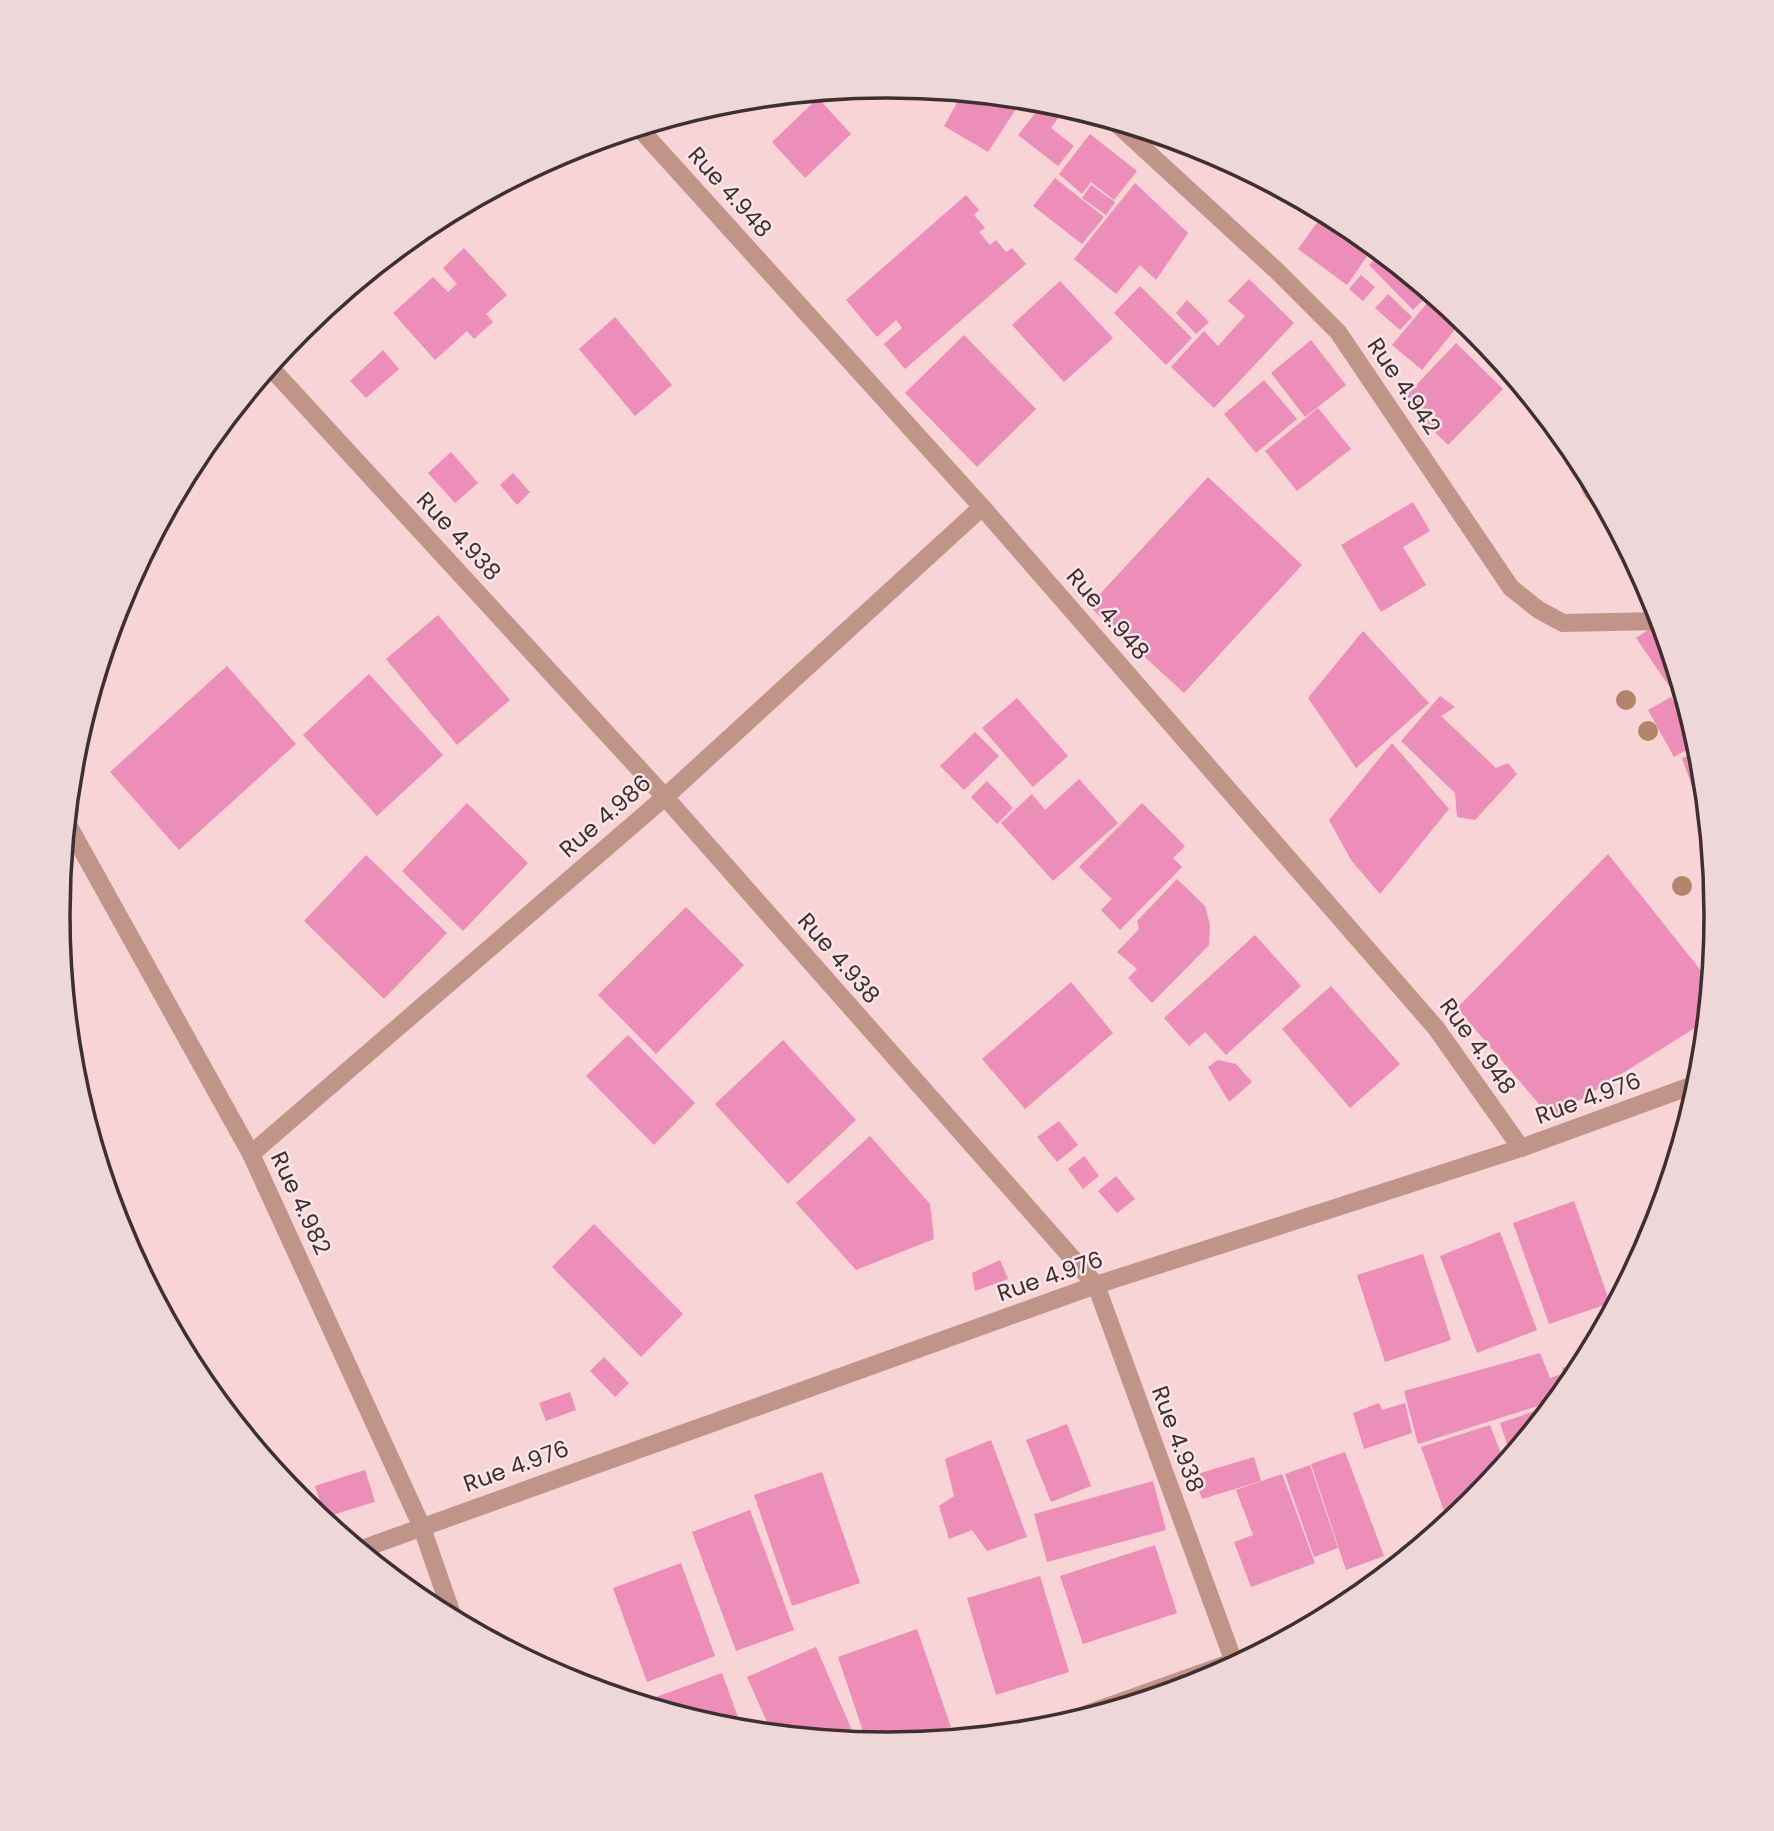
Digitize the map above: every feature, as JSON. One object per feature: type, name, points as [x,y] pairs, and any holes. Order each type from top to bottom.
[{"type":"street","name":"Rue 4.948","points":[[646,135],[982,507],[1436,1028],[1521,1148]]},
{"type":"street","name":"Rue 4.942","points":[[1130,136],[1278,272],[1338,332],[1511,588],[1539,610],[1563,623],[1649,621]]},
{"type":"street","name":"Rue 4.938","points":[[276,374],[665,797],[1096,1286],[1231,1656]]},
{"type":"street","name":"Rue 4.986","points":[[251,1154],[665,797],[982,507]]},
{"type":"street","name":"Rue 4.982","points":[[74,836],[251,1154],[421,1525],[449,1605]]},
{"type":"street","name":"Rue 4.976","points":[[368,1546],[421,1525],[1096,1286],[1521,1148],[1685,1088]]},
{"type":"shaded area","points":[[1579,483],[1595,507],[1584,496]]},
{"type":"building","points":[[821,101],[851,134],[805,178],[772,142],[814,102]]},
{"type":"building","points":[[958,102],[1016,109],[988,152],[944,126]]},
{"type":"building","points":[[1036,112],[1046,114],[1059,117],[1051,128],[1074,146],[1058,166],[1018,135]]},
{"type":"building","points":[[1090,134],[1137,171],[1114,200],[1091,182],[1082,194],[1059,174]]},
{"type":"building","points":[[1055,178],[1104,217],[1082,244],[1033,206]]},
{"type":"building","points":[[1135,183],[1188,233],[1156,280],[1140,265],[1116,294],[1074,259]]},
{"type":"building","points":[[1091,185],[1115,202],[1106,215],[1082,198]]},
{"type":"building","points":[[966,195],[979,210],[974,215],[985,228],[979,232],[990,245],[996,240],[1006,252],[1012,248],[1026,264],[905,369],[884,344],[902,328],[896,320],[877,337],[846,300]]},
{"type":"building","points":[[1318,222],[1368,255],[1347,285],[1298,249]]},
{"type":"building","points":[[464,248],[507,295],[486,314],[493,322],[474,339],[467,331],[435,360],[393,313],[433,277],[448,292],[457,284],[443,268]]},
{"type":"building","points":[[1374,260],[1424,299],[1413,310],[1369,265]]},
{"type":"building","points":[[1361,275],[1375,287],[1363,301],[1349,289]]},
{"type":"building","points":[[1249,279],[1294,323],[1214,408],[1171,367],[1204,331],[1218,346],[1245,316],[1228,301]]},
{"type":"building","points":[[1060,281],[1113,338],[1064,382],[1012,325]]},
{"type":"building","points":[[1140,286],[1192,338],[1166,365],[1114,313]]},
{"type":"building","points":[[1388,294],[1412,317],[1400,330],[1375,308]]},
{"type":"building","points":[[1187,300],[1209,322],[1196,334],[1176,313]]},
{"type":"building","points":[[1428,303],[1455,329],[1422,370],[1392,345]]},
{"type":"building","points":[[615,317],[672,385],[635,416],[579,349]]},
{"type":"building","points":[[964,335],[1036,409],[977,467],[905,393]]},
{"type":"building","points":[[1311,340],[1346,385],[1305,417],[1271,373]]},
{"type":"building","points":[[1456,343],[1503,389],[1448,445],[1402,400]]},
{"type":"building","points":[[383,350],[399,369],[366,398],[350,381]]},
{"type":"building","points":[[1264,380],[1297,419],[1256,453],[1224,414]]},
{"type":"building","points":[[1318,408],[1351,449],[1297,491],[1265,451]]},
{"type":"building","points":[[451,452],[478,483],[455,503],[428,473]]},
{"type":"building","points":[[513,473],[530,492],[517,505],[500,485]]},
{"type":"building","points":[[1208,477],[1302,565],[1184,693],[1089,606]]},
{"type":"building","points":[[1413,502],[1430,531],[1403,547],[1426,585],[1381,612],[1341,545]]},
{"type":"building","points":[[438,615],[510,700],[457,745],[386,659]]},
{"type":"building","points":[[1651,628],[1672,690],[1636,638]]},
{"type":"building","points":[[1363,631],[1429,703],[1356,768],[1308,698]]},
{"type":"building","points":[[227,666],[296,744],[179,850],[110,772]]},
{"type":"building","points":[[369,674],[443,755],[377,816],[303,735]]},
{"type":"building","points":[[1440,696],[1455,707],[1441,716],[1496,768],[1508,763],[1517,774],[1475,820],[1457,817],[1455,793],[1401,741]]},
{"type":"building","points":[[1671,697],[1677,707],[1687,750],[1674,757],[1648,710]]},
{"type":"building","points":[[1017,698],[1068,756],[1033,787],[982,728]]},
{"type":"building","points":[[975,732],[999,756],[964,790],[940,766]]},
{"type":"building","points":[[1392,743],[1449,809],[1380,894],[1351,860],[1329,820]]},
{"type":"building","points":[[1688,756],[1694,793],[1682,758]]},
{"type":"building","points":[[1079,779],[1118,823],[1053,881],[1001,823],[1032,794],[1045,810]]},
{"type":"building","points":[[987,781],[1013,808],[997,824],[971,797]]},
{"type":"building","points":[[467,803],[528,863],[463,931],[402,871]]},
{"type":"building","points":[[1142,803],[1185,846],[1173,858],[1182,867],[1120,930],[1101,910],[1112,899],[1079,867]]},
{"type":"building","points":[[1608,854],[1702,972],[1696,1027],[1551,1118],[1457,1008]]},
{"type":"building","points":[[366,855],[447,933],[384,999],[304,921]]},
{"type":"building","points":[[1177,879],[1205,906],[1210,925],[1209,945],[1152,1003],[1128,978],[1137,969],[1117,952],[1139,929],[1137,921]]},
{"type":"building","points":[[686,907],[744,965],[656,1054],[598,995]]},
{"type":"building","points":[[1255,935],[1301,986],[1226,1055],[1205,1032],[1189,1046],[1164,1018]]},
{"type":"building","points":[[1071,982],[1113,1033],[1025,1109],[982,1059]]},
{"type":"building","points":[[1331,986],[1400,1064],[1350,1108],[1282,1029]]},
{"type":"building","points":[[628,1035],[695,1103],[654,1145],[586,1076]]},
{"type":"building","points":[[783,1040],[856,1120],[788,1184],[715,1104]]},
{"type":"building","points":[[1218,1060],[1236,1064],[1252,1082],[1229,1102],[1208,1067]]},
{"type":"building","points":[[1059,1121],[1078,1145],[1057,1162],[1037,1137]]},
{"type":"building","points":[[870,1136],[930,1204],[934,1239],[856,1270],[796,1203]]},
{"type":"building","points":[[1084,1156],[1099,1176],[1083,1189],[1068,1169]]},
{"type":"building","points":[[1116,1176],[1135,1199],[1117,1213],[1098,1191]]},
{"type":"building","points":[[1574,1201],[1608,1299],[1605,1305],[1549,1324],[1513,1223]]},
{"type":"building","points":[[594,1224],[683,1314],[641,1357],[552,1267]]},
{"type":"building","points":[[1500,1232],[1537,1330],[1477,1353],[1440,1256]]},
{"type":"building","points":[[1423,1254],[1451,1340],[1385,1362],[1357,1275]]},
{"type":"building","points":[[1000,1260],[1008,1279],[975,1291],[972,1273]]},
{"type":"building","points":[[1540,1353],[1550,1378],[1562,1374],[1540,1405],[1418,1444],[1404,1391]]},
{"type":"building","points":[[604,1357],[629,1383],[615,1397],[590,1371]]},
{"type":"building","points":[[570,1392],[576,1410],[546,1421],[539,1403]]},
{"type":"building","points":[[1379,1403],[1382,1410],[1405,1403],[1412,1433],[1364,1449],[1353,1413]]},
{"type":"building","points":[[1537,1411],[1508,1446],[1500,1423]]},
{"type":"building","points":[[1067,1424],[1091,1486],[1051,1502],[1026,1440]]},
{"type":"building","points":[[1490,1425],[1501,1454],[1445,1512],[1421,1447]]},
{"type":"building","points":[[991,1440],[1027,1537],[987,1551],[972,1530],[949,1539],[939,1506],[954,1496],[945,1459]]},
{"type":"building","points":[[1345,1452],[1384,1556],[1346,1570],[1311,1464]]},
{"type":"building","points":[[1254,1457],[1261,1481],[1202,1499],[1194,1475]]},
{"type":"building","points":[[1310,1465],[1338,1548],[1314,1557],[1285,1474]]},
{"type":"building","points":[[365,1470],[375,1502],[332,1515],[321,1504],[315,1486]]},
{"type":"building","points":[[822,1472],[860,1583],[792,1606],[754,1495]]},
{"type":"building","points":[[1282,1474],[1315,1563],[1251,1587],[1234,1542],[1253,1535],[1236,1490]]},
{"type":"building","points":[[1153,1481],[1166,1530],[1047,1562],[1034,1514]]},
{"type":"building","points":[[750,1510],[794,1630],[736,1651],[692,1532]]},
{"type":"building","points":[[1155,1545],[1177,1613],[1083,1644],[1060,1576]]},
{"type":"building","points":[[681,1563],[715,1656],[647,1682],[613,1588]]},
{"type":"building","points":[[1040,1576],[1069,1672],[996,1695],[967,1598]]},
{"type":"building","points":[[917,1629],[951,1727],[939,1731],[863,1732],[838,1657]]},
{"type":"building","points":[[816,1647],[852,1731],[768,1724],[747,1677]]},
{"type":"building","points":[[722,1673],[739,1719],[676,1705],[653,1698]]}]
